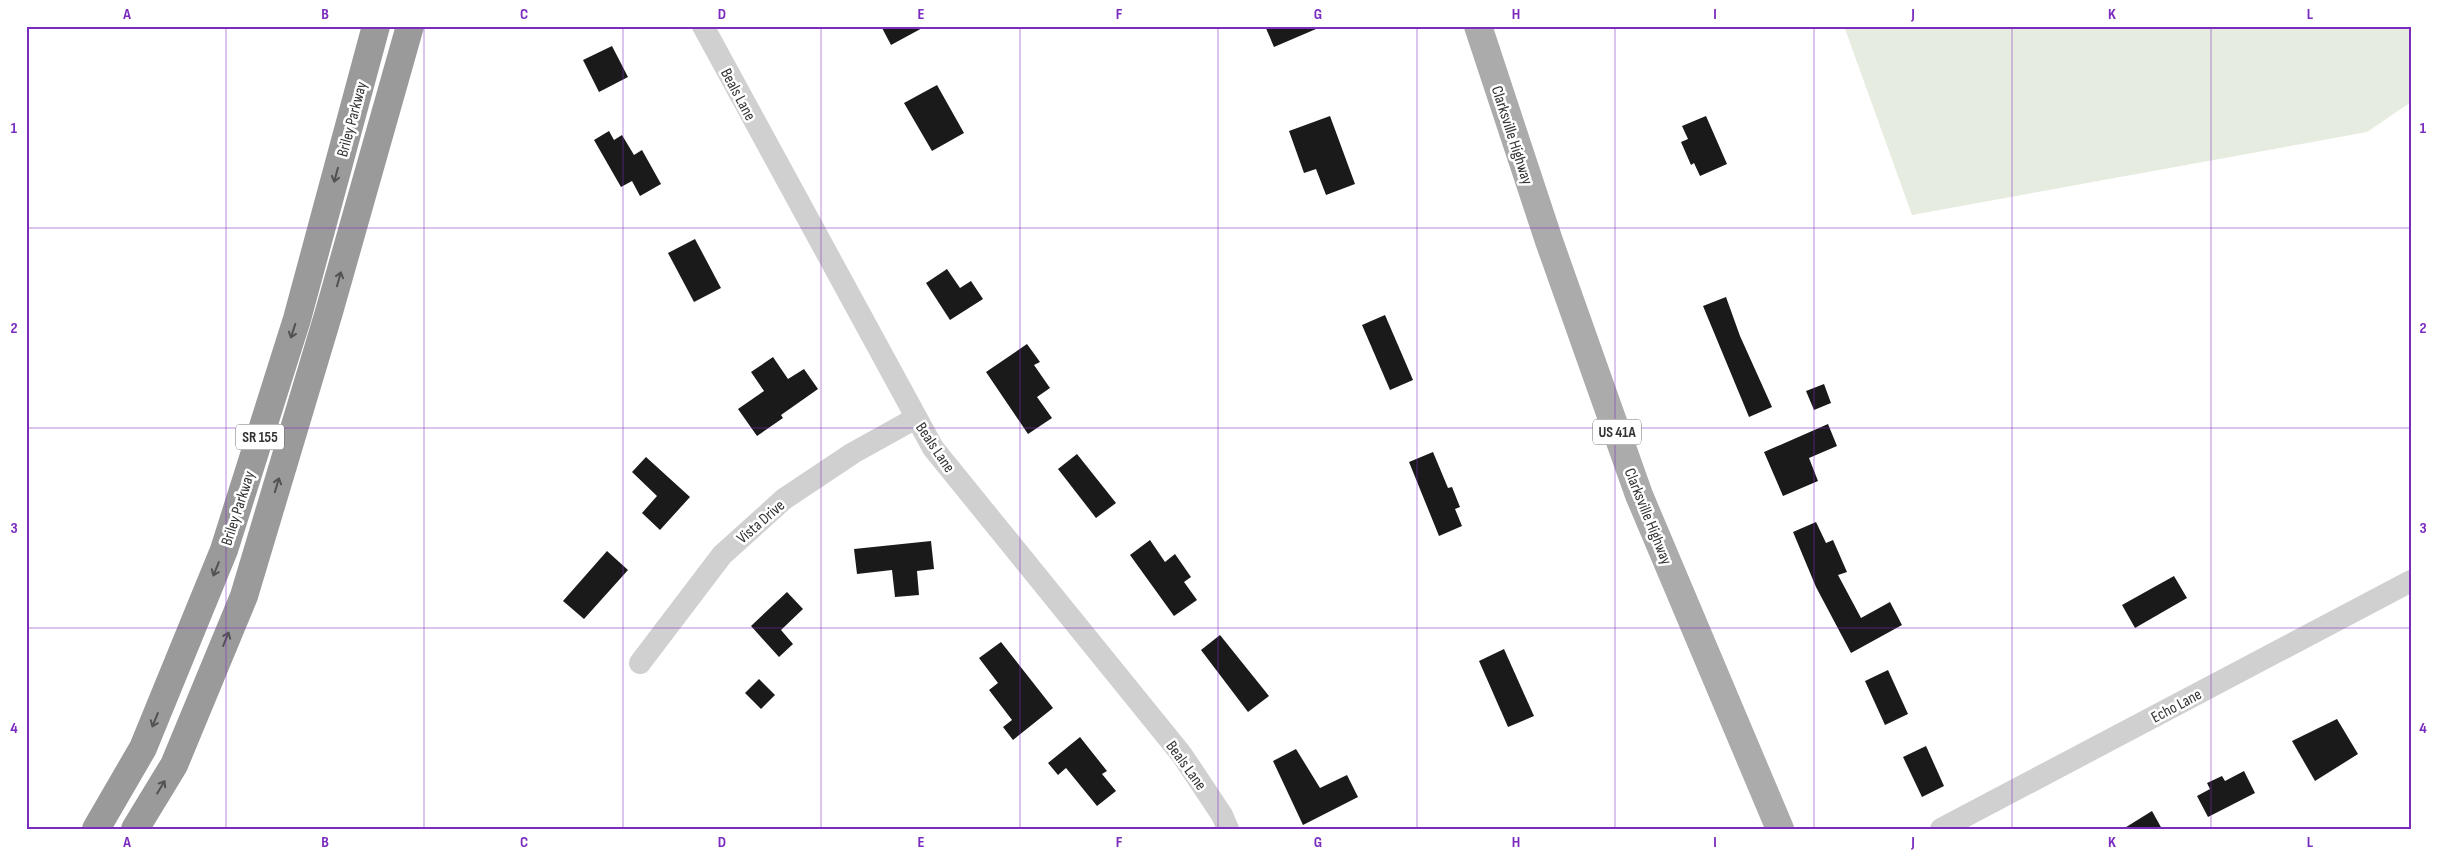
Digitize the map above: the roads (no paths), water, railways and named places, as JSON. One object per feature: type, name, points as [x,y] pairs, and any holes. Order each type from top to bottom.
[{"type":"highway","name":"Briley Parkway","points":[[96,829],[143,748],[224,550],[297,319],[376,26]]},
{"type":"highway","name":"Briley Parkway","points":[[135,829],[174,765],[244,596],[330,312],[410,26]]},
{"type":"main road","name":"Clarksville Highway","points":[[1478,26],[1545,232],[1639,495],[1780,829]]},
{"type":"street","name":"Beals Lane","points":[[703,26],[933,448],[1182,755],[1222,814],[1228,829]]},
{"type":"street","name":"Vista Drive","points":[[640,664],[722,555],[777,505],[853,453],[916,418]]},
{"type":"street","name":"Echo Lane","points":[[1942,829],[2411,581]]}]
